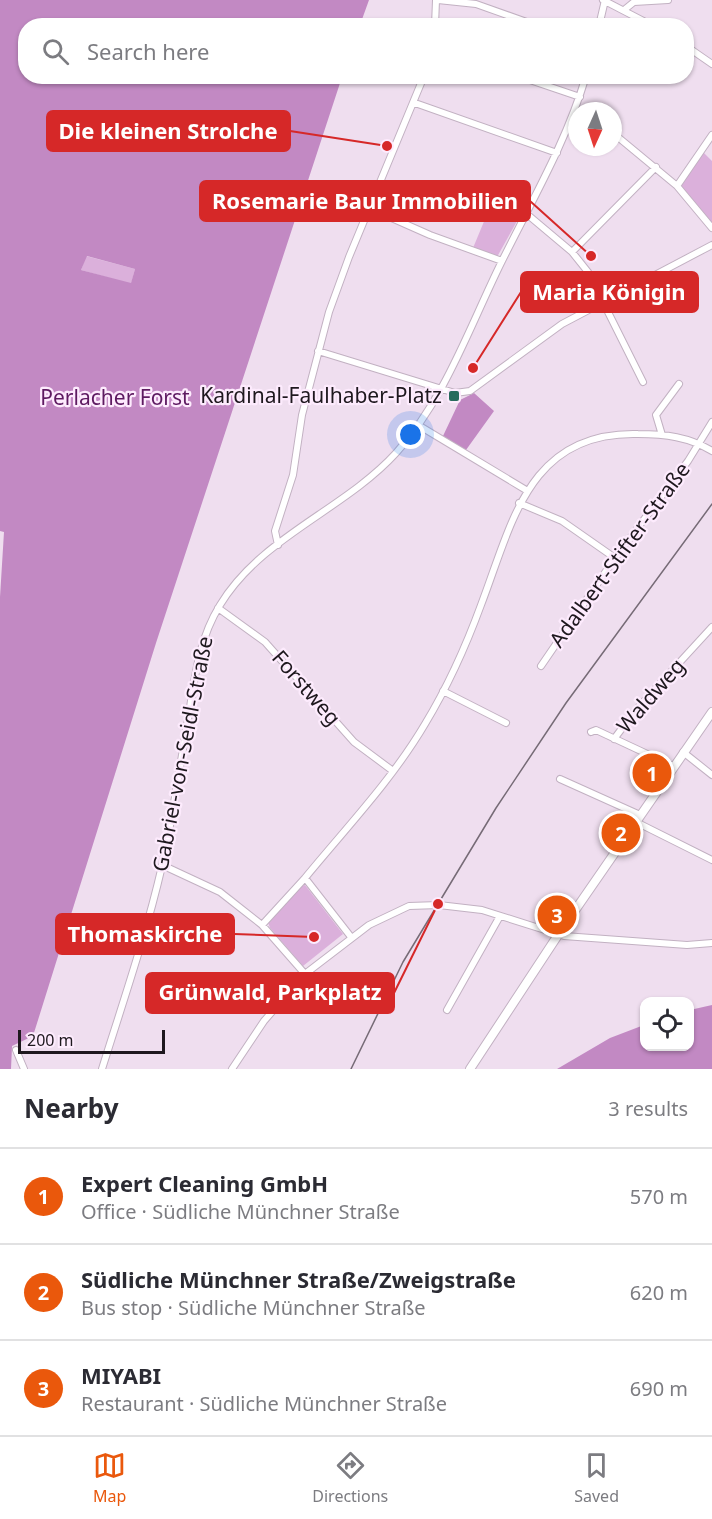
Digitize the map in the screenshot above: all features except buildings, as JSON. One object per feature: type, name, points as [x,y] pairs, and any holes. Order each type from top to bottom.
[{"type":"main road","points":[[470,1069],[558,935],[712,712]]},
{"type":"street","points":[[436,18],[437,0],[476,4],[515,18]]},
{"type":"street","points":[[601,18],[604,0],[638,18]]},
{"type":"street","points":[[624,10],[634,2],[668,0]]},
{"type":"street","points":[[694,51],[712,64]]},
{"type":"street","points":[[278,544],[274,531],[292,475],[302,415],[329,312],[369,207],[421,84]]},
{"type":"street","points":[[542,84],[580,97]]},
{"type":"street","name":"Gabriel-von-Seidl-Straße","points":[[580,102],[584,84]]},
{"type":"street","points":[[415,103],[557,153]]},
{"type":"street","name":"Gabriel-von-Seidl-Straße","points":[[102,1069],[134,971],[162,865],[201,643],[218,608],[244,573],[278,544],[378,470],[395,454],[418,425],[442,387],[502,261],[528,215],[568,131]]},
{"type":"street","points":[[676,186],[712,135]]},
{"type":"street","points":[[622,140],[676,186],[712,228]]},
{"type":"street","points":[[572,252],[656,167]]},
{"type":"street","points":[[369,207],[430,235],[502,261]]},
{"type":"street","points":[[528,215],[572,252],[588,272],[643,382]]},
{"type":"street","points":[[318,351],[460,393],[470,391],[536,341],[603,301],[712,245]]},
{"type":"street","points":[[662,435],[656,416],[679,384]]},
{"type":"street","name":"Adalbert-Stifter-Straße","points":[[541,666],[615,558],[700,444],[712,422]]},
{"type":"street","points":[[418,425],[526,490]]},
{"type":"street","points":[[262,925],[305,878],[393,771],[424,726],[468,641],[519,503],[526,490],[558,458],[588,441],[621,434],[662,435],[700,444],[712,451]]},
{"type":"street","points":[[519,503],[561,520],[615,558]]},
{"type":"street","name":"Forstweg","points":[[218,608],[265,642],[354,742],[393,771]]},
{"type":"street","name":"Waldweg","points":[[614,739],[635,711],[712,627]]},
{"type":"street","points":[[443,691],[506,723]]},
{"type":"street","name":"Waldweg","points":[[591,732],[596,730],[673,766]]},
{"type":"street","points":[[683,752],[712,775]]},
{"type":"street","points":[[560,779],[638,818],[712,860]]},
{"type":"street","points":[[162,865],[220,892],[262,925],[305,974]]},
{"type":"street","points":[[305,878],[351,937]]},
{"type":"street","points":[[232,1069],[264,1021],[305,974],[351,937],[393,911],[415,905],[463,907],[500,916],[558,935],[687,945],[712,943]]},
{"type":"street","points":[[447,1010],[500,916]]},
{"type":"street","points":[[16,1050],[24,1069]]},
{"type":"shaded area","points":[[703,152],[712,161],[712,223],[680,186]]},
{"type":"shaded area","points":[[490,207],[501,213],[521,214],[497,257],[473,248]]},
{"type":"shaded area","points":[[86,256],[135,269],[131,284],[81,270]]},
{"type":"shaded area","points":[[305,885],[343,934],[303,966],[270,928],[268,922],[301,886]]},
{"type":"green space","name":"Perlacher Forst","points":[[0,0],[369,0],[363,18],[18,18],[18,84],[340,84],[156,643],[33,1036],[12,1046],[11,1069],[0,1069],[0,597],[4,532],[0,531]],"holes":[[[87,256],[135,269],[131,283],[81,270]]]},
{"type":"green space","points":[[474,393],[494,411],[466,450],[443,436],[460,400]]},
{"type":"green space","points":[[712,1005],[712,1069],[557,1069],[610,1038],[640,1027],[640,1051],[694,1051],[694,1009]]},
{"type":"tram line","points":[[351,1069],[403,962],[496,808],[566,703],[712,504]]},
{"type":"place","name":"Die kleinen Strolche","points":[[387,146]]},
{"type":"place","name":"Rosemarie Baur Immobilien","points":[[591,256]]},
{"type":"place","name":"Maria Königin","points":[[473,368]]},
{"type":"place","name":"Kardinal-Faulhaber-Platz","points":[[454,396]]},
{"type":"place","name":"Expert Cleaning GmbH","points":[[652,773]]},
{"type":"place","name":"Südliche Münchner Straße/Zweigstraße","points":[[621,833]]},
{"type":"place","name":"Grünwald, Parkplatz","points":[[438,904]]},
{"type":"place","name":"MIYABI","points":[[557,915]]},
{"type":"place","name":"Thomaskirche","points":[[314,937]]}]
